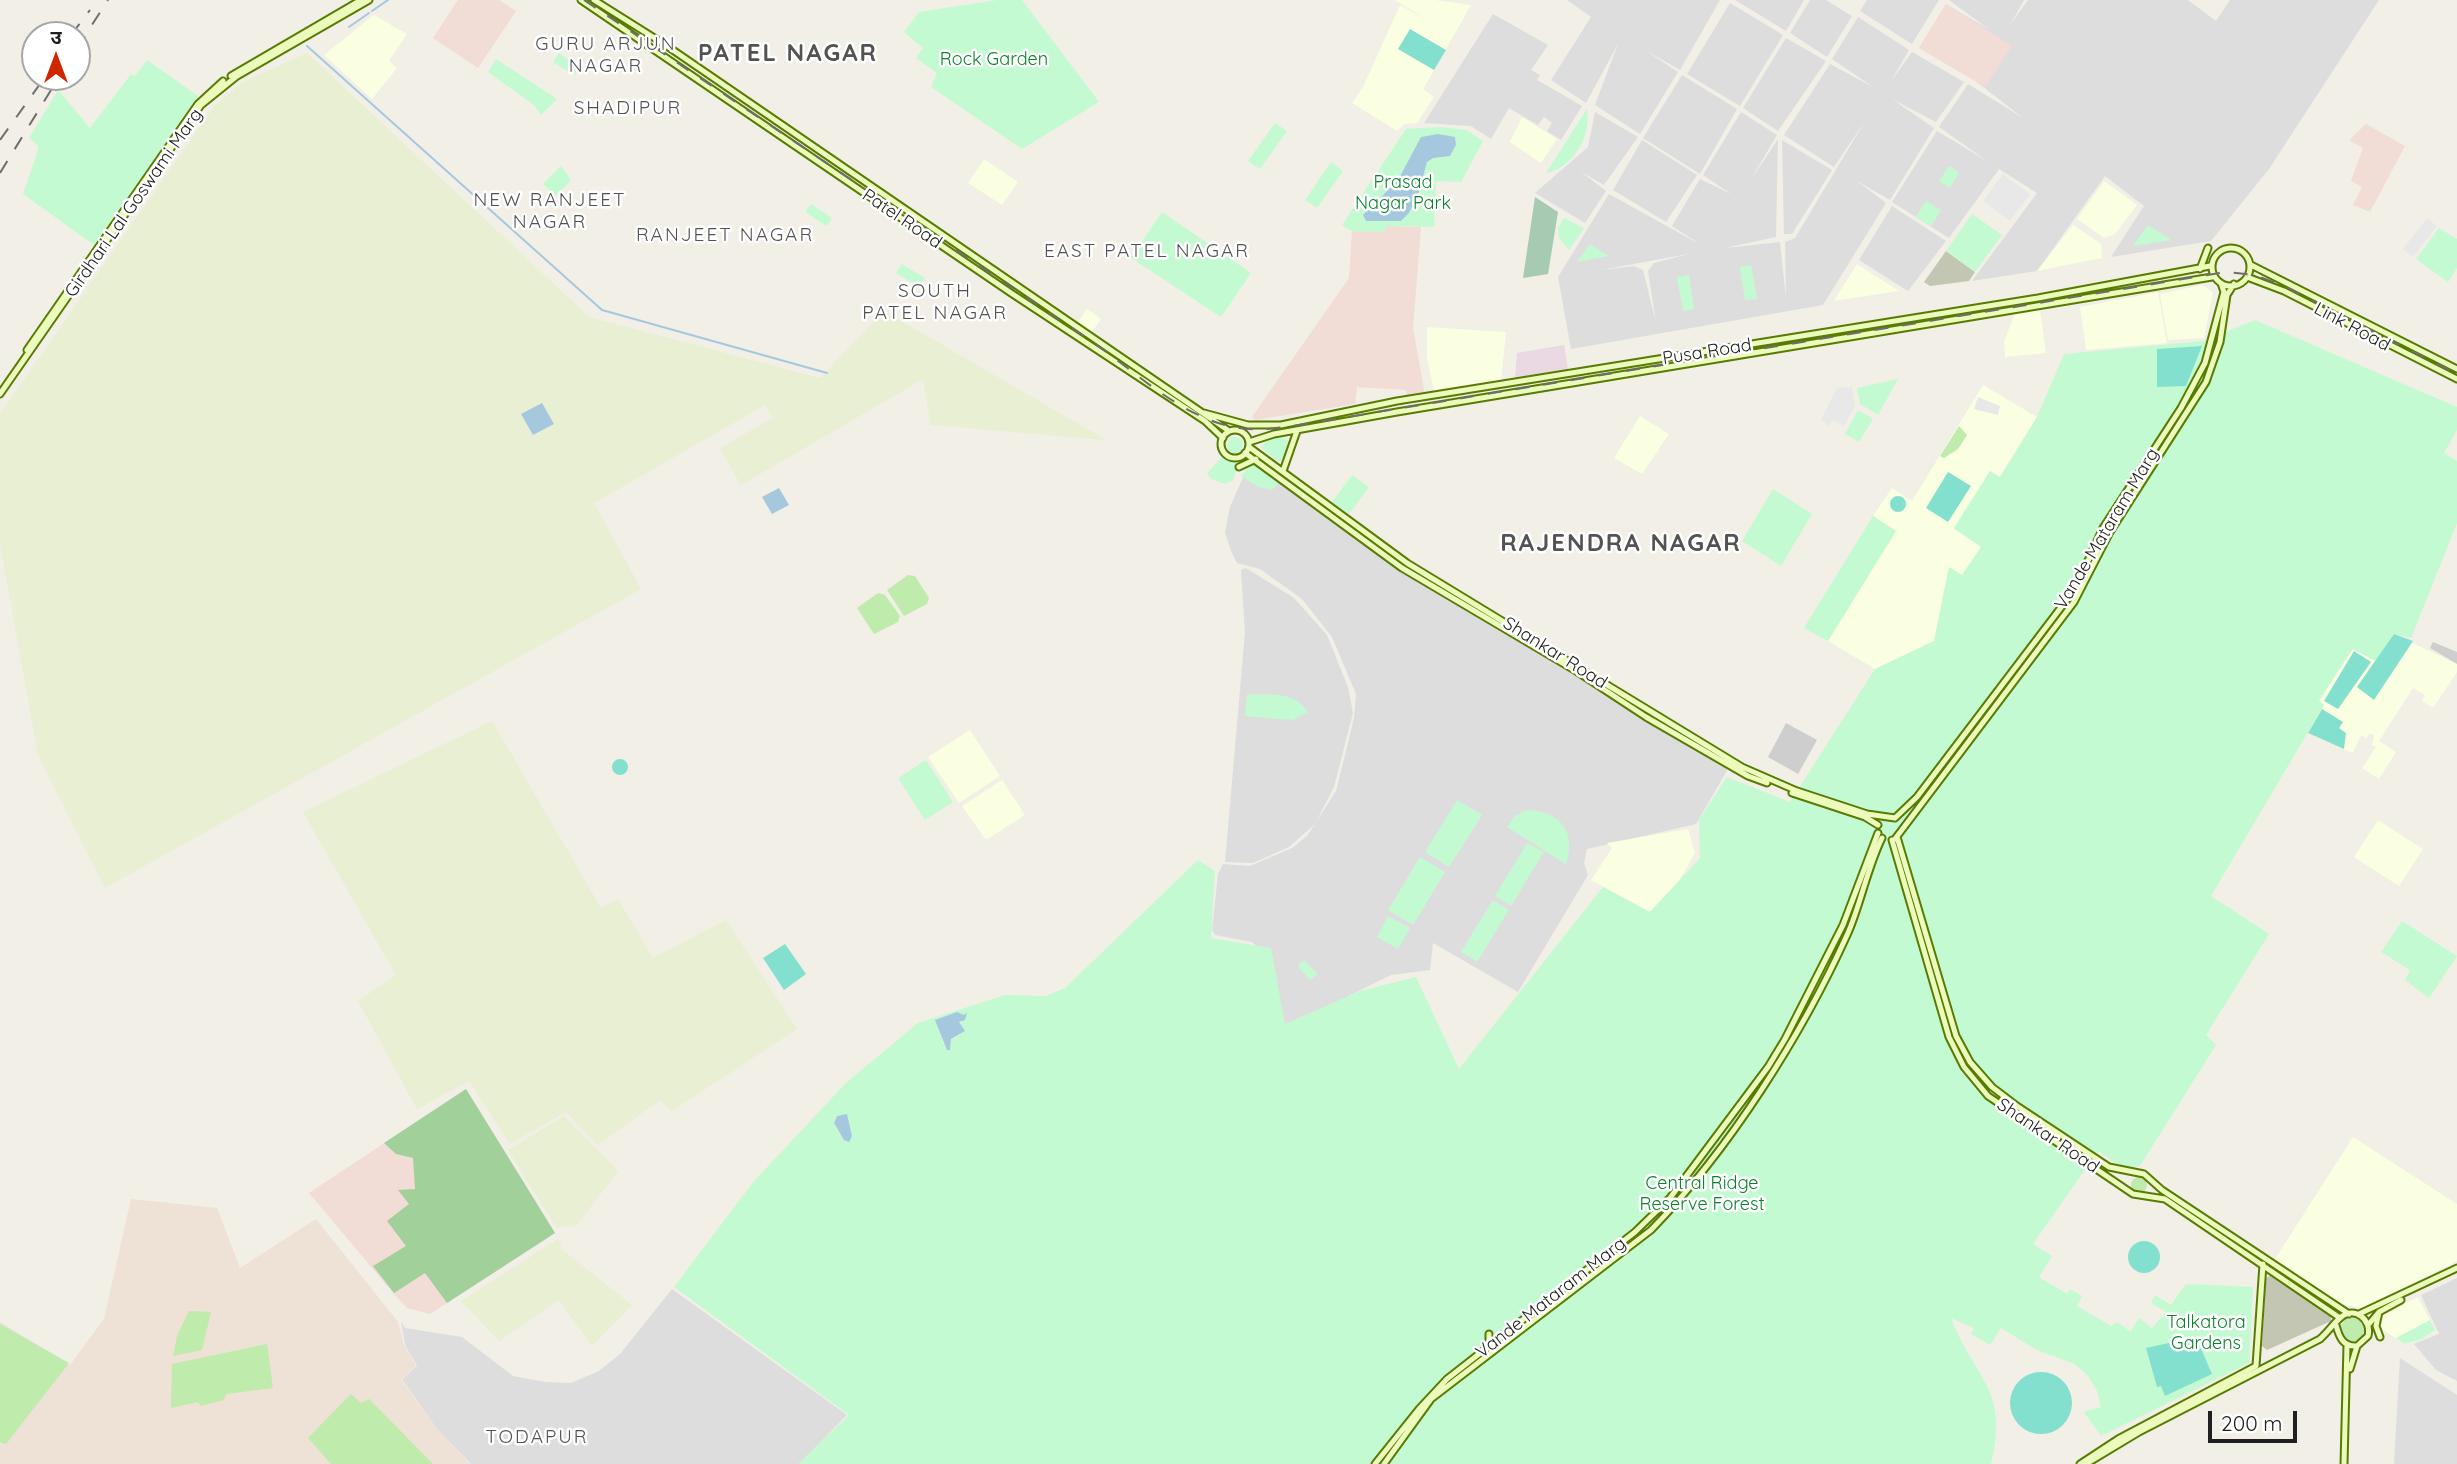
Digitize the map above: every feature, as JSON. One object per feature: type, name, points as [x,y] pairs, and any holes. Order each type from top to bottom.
[{"type":"main road","name":"Girdhari Lal Goswami Marg","points":[[0,388],[208,92],[246,65],[361,0]]},
{"type":"main road","name":"Girdhari Lal Goswami Marg","points":[[0,394],[206,100],[237,76],[369,0]]},
{"type":"main road","name":"Patel Road","points":[[581,0],[1011,293],[1205,421],[1223,438]]},
{"type":"main road","name":"Patel Road","points":[[594,0],[664,44],[1230,431]]},
{"type":"main road","points":[[2200,269],[2208,248]]},
{"type":"main road","points":[[2231,250],[2246,254],[2251,265],[2247,277],[2234,284],[2221,282],[2213,277],[2210,266],[2217,255],[2231,250]]},
{"type":"main road","name":"Link Road","points":[[2251,265],[2457,369]]},
{"type":"main road","name":"Pusa Road","points":[[1204,413],[1248,425],[1281,425],[1397,401],[2038,298],[2210,266]]},
{"type":"main road","name":"Pusa Road","points":[[1248,447],[1283,432],[2213,277]]},
{"type":"main road","name":"Link Road","points":[[2247,277],[2284,290],[2457,379]]},
{"type":"main road","name":"Vande Mataram Marg","points":[[1895,818],[1917,797],[2085,574],[2103,528],[2181,408],[2205,363],[2224,292],[2221,282]]},
{"type":"main road","name":"Vande Mataram Marg","points":[[1901,827],[2046,641],[2110,532],[2206,382],[2220,342],[2227,295],[2234,284]]},
{"type":"main road","points":[[1766,351],[1771,359]]},
{"type":"main road","points":[[1283,471],[1297,430]]},
{"type":"main road","points":[[1230,431],[1241,431],[1248,447],[1238,457],[1228,456],[1222,449],[1223,438],[1230,431]]},
{"type":"main road","points":[[1283,432],[1294,441]]},
{"type":"main road","name":"Shankar Road","points":[[1248,447],[1256,459],[1407,563],[1741,767],[1772,782],[1883,818]]},
{"type":"main road","name":"Shankar Road","points":[[1248,447],[1283,471],[1300,488],[1402,568],[1569,666],[1646,717],[1748,776],[1878,825]]},
{"type":"main road","points":[[1239,467],[1256,459]]},
{"type":"main road","points":[[2103,528],[2110,532]]},
{"type":"main road","points":[[1883,818],[1895,818],[1901,827],[1894,839],[1880,836],[1878,825],[1883,818]]},
{"type":"main road","name":"Vande Mataram Marg","points":[[1376,1464],[1419,1409],[1447,1379],[1635,1231],[1670,1198],[1689,1175],[1768,1067],[1792,1027],[1843,925],[1880,836]]},
{"type":"main road","name":"Vande Mataram Marg","points":[[1384,1464],[1431,1399],[1651,1230],[1679,1202],[1784,1054],[1848,933],[1880,836]]},
{"type":"main road","name":"Shankar Road","points":[[1894,839],[1944,1004],[1970,1062],[1992,1087],[2017,1106],[2109,1167],[2131,1174]]},
{"type":"main road","name":"Shankar Road","points":[[1894,839],[1937,1005],[1964,1067],[1988,1096],[2129,1190]]},
{"type":"main road","points":[[2340,1318],[2165,1199],[2149,1195],[2139,1197],[2129,1190],[2127,1180],[2131,1174],[2140,1173],[2162,1191],[2349,1314]]},
{"type":"main road","points":[[2149,1195],[2150,1180]]},
{"type":"main road","points":[[2080,1464],[2118,1438],[2253,1369],[2257,1354],[2263,1264]]},
{"type":"main road","points":[[2348,1375],[2357,1346],[2368,1336],[2369,1324],[2379,1312],[2457,1270]]},
{"type":"main road","points":[[2086,1464],[2139,1432],[2320,1339],[2340,1318],[2359,1314],[2457,1270]]},
{"type":"main road","points":[[2262,1277],[2274,1272]]},
{"type":"main road","points":[[2379,1312],[2376,1326],[2380,1337]]},
{"type":"main road","points":[[2359,1314],[2369,1324]]},
{"type":"main road","points":[[2336,1325],[2339,1338],[2347,1345],[2357,1346]]},
{"type":"main road","points":[[1489,1334],[1489,1347]]},
{"type":"main road","points":[[2320,1339],[2339,1338]]},
{"type":"main road","points":[[2344,1464],[2347,1345]]},
{"type":"main road","points":[[2257,1354],[2260,1360],[2270,1364]]},
{"type":"shaded area","points":[[458,0],[499,0],[516,11],[478,68],[433,38]]},
{"type":"shaded area","points":[[1395,0],[1435,0],[1471,5],[1423,89],[1434,97],[1417,123],[1404,124],[1397,131],[1352,103],[1363,87],[1400,5],[1431,22]]},
{"type":"shaded area","points":[[1567,0],[1720,0],[1680,70],[1645,50],[1678,72],[1640,134],[1595,105],[1618,44],[1586,103],[1551,80],[1591,17]]},
{"type":"shaded area","points":[[1735,0],[1804,0],[1786,31]]},
{"type":"shaded area","points":[[1810,0],[1826,0],[1852,16],[1827,57],[1790,33]]},
{"type":"shaded area","points":[[1867,0],[1939,0],[1912,44],[1860,11]]},
{"type":"shaded area","points":[[1949,0],[2024,0],[2010,25],[2028,0],[2188,0],[2216,21],[2230,0],[2379,0],[2269,169],[2211,241],[2111,257],[2144,206],[2105,176],[2037,271],[1972,281],[2037,193],[1999,169],[1949,238],[1892,202],[1937,131],[1987,161],[1939,127],[1968,84],[2023,118],[1973,79],[1995,46],[1919,48],[1946,4],[1990,30]]},
{"type":"shaded area","points":[[1730,3],[1783,35],[1740,106],[1687,74]]},
{"type":"shaded area","points":[[1946,4],[2012,46],[1985,87],[1919,48]]},
{"type":"shaded area","points":[[1493,14],[1548,45],[1531,70],[1540,75],[1537,80],[1582,106],[1561,140],[1547,131],[1552,123],[1544,117],[1538,125],[1509,108],[1491,139],[1471,126],[1424,123]]},
{"type":"shaded area","points":[[374,15],[407,34],[389,61],[397,68],[372,99],[324,55]]},
{"type":"shaded area","points":[[1858,17],[1909,50],[1891,81],[1912,52],[1964,82],[1936,122],[1892,99],[1934,128],[1890,200],[1857,181],[1886,203],[1823,305],[1571,349],[1558,277],[1609,194],[1701,245],[1672,226],[1700,179],[1731,194],[1703,175],[1741,112],[1777,135],[1750,181],[1778,139],[1776,237],[1725,248],[1780,242],[1786,298],[1785,242],[1795,238],[1865,121],[1834,167],[1784,135],[1830,64],[1873,87],[1832,59]],"holes":[[[1688,254],[1654,263],[1648,271],[1656,323],[1643,270],[1634,266],[1601,270]]]},
{"type":"shaded area","points":[[1410,29],[1446,50],[1434,70],[1398,49]]},
{"type":"shaded area","points":[[1786,38],[1826,61],[1778,131],[1743,108]]},
{"type":"shaded area","points":[[307,53],[589,317],[820,378],[884,311],[1106,440],[931,425],[923,379],[741,485],[720,448],[773,418],[765,405],[594,503],[641,589],[105,888],[38,755],[0,544],[0,414],[213,108],[241,83]]},
{"type":"shaded area","points":[[1682,75],[1737,109],[1700,174],[1643,138]]},
{"type":"shaded area","points":[[1595,112],[1638,137],[1604,185],[1580,171],[1606,191],[1585,223],[1535,193],[1588,147]]},
{"type":"shaded area","points":[[1522,117],[1557,139],[1541,163],[1510,142]]},
{"type":"shaded area","points":[[2366,124],[2405,146],[2370,212],[2353,205],[2362,187],[2351,181],[2363,148],[2349,140]]},
{"type":"shaded area","points":[[1438,134],[1455,137],[1456,145],[1450,156],[1433,158],[1427,162],[1418,195],[1409,213],[1401,221],[1366,221],[1363,215],[1398,180],[1421,137]]},
{"type":"shaded area","points":[[1642,140],[1697,175],[1666,222],[1613,190]]},
{"type":"shaded area","points":[[1782,140],[1832,170],[1792,234],[1784,234]]},
{"type":"shaded area","points":[[984,159],[1018,182],[1002,205],[968,183]]},
{"type":"shaded area","points":[[2003,174],[2030,194],[2010,221],[1983,201]]},
{"type":"shaded area","points":[[2104,181],[2137,205],[2115,234],[2104,238],[2077,219]]},
{"type":"shaded area","points":[[1535,197],[1558,212],[1548,274],[1523,278]]},
{"type":"shaded area","points":[[1892,206],[1946,241],[1908,291],[1859,260]]},
{"type":"shaded area","points":[[2427,218],[2437,226],[2413,257],[2403,249]]},
{"type":"shaded area","points":[[2073,225],[2101,244],[2102,258],[2037,271]]},
{"type":"shaded area","points":[[1385,226],[1421,227],[1413,328],[1425,395],[1407,397],[1406,390],[1357,387],[1355,404],[1255,420],[1252,417],[1349,278],[1352,231],[1385,232]]},
{"type":"shaded area","points":[[1946,251],[1975,272],[1969,281],[1930,286],[1924,282]]},
{"type":"shaded area","points":[[1857,264],[1899,291],[1834,301]]},
{"type":"shaded area","points":[[2202,285],[2213,292],[2204,338],[2168,340],[2160,294]]},
{"type":"shaded area","points":[[2158,292],[2167,343],[2086,350],[2080,307]]},
{"type":"shaded area","points":[[1087,309],[1101,319],[1091,333],[1077,323]]},
{"type":"shaded area","points":[[2040,310],[2046,353],[2005,357],[2004,341],[2015,314]]},
{"type":"shaded area","points":[[1427,327],[1506,332],[1501,381],[1434,391],[1427,358]]},
{"type":"shaded area","points":[[1564,345],[1568,369],[1515,378],[1517,353]]},
{"type":"shaded area","points":[[2202,346],[2186,386],[2157,387],[2157,349]]},
{"type":"shaded area","points":[[1983,385],[2037,417],[2000,477],[1990,471],[1954,529],[1981,547],[1962,576],[1949,567],[1934,641],[1875,669],[1828,641],[1896,531],[1873,516],[1892,488],[1912,501]]},
{"type":"shaded area","points":[[1852,387],[1855,406],[1844,426],[1832,420],[1829,426],[1821,420],[1837,388]]},
{"type":"shaded area","points":[[1978,397],[2000,406],[1998,415],[1974,409]]},
{"type":"shaded area","points":[[542,403],[554,424],[533,435],[521,414]]},
{"type":"shaded area","points":[[1640,416],[1669,434],[1642,474],[1614,458]]},
{"type":"shaded area","points":[[1256,463],[1728,769],[1696,824],[1587,849],[1584,863],[1588,875],[1518,992],[1433,943],[1430,970],[1391,975],[1277,1029],[1258,948],[1252,942],[1215,935],[1212,930],[1218,874],[1223,864],[1250,866],[1292,848],[1307,836],[1336,791],[1354,718],[1356,694],[1332,637],[1302,599],[1260,569],[1237,563],[1231,551],[1225,532],[1230,507],[1248,466]]},
{"type":"shaded area","points":[[1948,472],[1971,486],[1948,522],[1926,508]]},
{"type":"shaded area","points":[[779,488],[789,505],[772,514],[762,497]]},
{"type":"shaded area","points":[[1895,496],[1901,496],[1906,504],[1904,510],[1895,512],[1890,507],[1890,501]]},
{"type":"shaded area","points":[[1246,568],[1294,598],[1327,635],[1348,687],[1353,713],[1334,787],[1315,824],[1289,847],[1253,863],[1225,862],[1245,632],[1241,570]]},
{"type":"shaded area","points":[[2394,634],[2457,664],[2457,672],[2433,708],[2422,701],[2425,695],[2413,688],[2379,741],[2396,752],[2379,779],[2362,768],[2376,747],[2372,745],[2374,735],[2370,733],[2366,738],[2361,735],[2353,753],[2308,733],[2324,705],[2319,701],[2353,649],[2376,661]]},
{"type":"shaded area","points":[[2394,634],[2413,641],[2374,700],[2357,687]]},
{"type":"shaded area","points":[[2433,642],[2457,652],[2457,664],[2430,648]]},
{"type":"shaded area","points":[[2354,651],[2371,662],[2338,709],[2324,701]]},
{"type":"shaded area","points":[[2322,709],[2343,722],[2339,728],[2346,733],[2344,749],[2308,733]]},
{"type":"shaded area","points":[[492,721],[601,908],[618,899],[653,958],[726,920],[797,1029],[672,1111],[660,1100],[598,1145],[566,1112],[510,1144],[469,1081],[417,1109],[358,1001],[396,975],[303,812]]},
{"type":"shaded area","points":[[1786,723],[1817,740],[1798,774],[1768,757]]},
{"type":"shaded area","points":[[970,730],[1000,776],[959,803],[928,757]]},
{"type":"shaded area","points":[[617,759],[623,759],[628,767],[626,773],[617,775],[612,770],[612,764]]},
{"type":"shaded area","points":[[1002,780],[1025,815],[986,840],[962,806]]},
{"type":"shaded area","points":[[2378,820],[2423,849],[2399,886],[2354,857]]},
{"type":"shaded area","points":[[1688,829],[1695,853],[1679,881],[1650,912],[1591,880],[1612,848],[1607,843]]},
{"type":"shaded area","points":[[785,944],[806,974],[784,990],[763,958]]},
{"type":"shaded area","points":[[957,1012],[964,1015],[967,1012],[965,1020],[959,1022],[965,1031],[951,1039],[950,1050],[947,1050],[935,1020]]},
{"type":"shaded area","points":[[466,1089],[555,1233],[430,1314],[407,1308],[309,1193]]},
{"type":"shaded area","points":[[847,1114],[852,1136],[849,1142],[844,1140],[834,1123],[837,1116]]},
{"type":"shaded area","points":[[564,1116],[618,1171],[576,1226],[556,1227],[508,1150]]},
{"type":"shaded area","points":[[2353,1137],[2457,1204],[2457,1261],[2363,1308],[2337,1303],[2275,1259]]},
{"type":"shaded area","points":[[131,1199],[217,1208],[240,1268],[316,1219],[398,1322],[404,1345],[416,1366],[401,1379],[437,1429],[470,1464],[0,1464],[0,1322],[70,1365],[104,1319]]},
{"type":"shaded area","points":[[558,1239],[562,1245],[560,1248],[632,1305],[592,1346],[559,1300],[499,1341],[461,1301]]},
{"type":"shaded area","points":[[2144,1241],[2155,1246],[2160,1257],[2155,1268],[2144,1273],[2133,1268],[2128,1257],[2133,1246]]},
{"type":"shaded area","points":[[2270,1276],[2331,1315],[2331,1321],[2267,1350],[2262,1346],[2266,1278]]},
{"type":"shaded area","points":[[2457,1278],[2457,1381],[2436,1370],[2414,1344],[2439,1334],[2421,1295]]},
{"type":"shaded area","name":"TODAPUR","points":[[672,1289],[847,1415],[799,1464],[471,1464],[437,1429],[402,1379],[417,1366],[405,1345],[401,1321],[405,1328],[462,1337],[513,1376],[545,1382],[571,1383],[599,1371],[620,1354]]},
{"type":"shaded area","points":[[2418,1297],[2435,1330],[2422,1339],[2404,1344],[2380,1328],[2382,1315]]},
{"type":"shaded area","points":[[2196,1337],[2212,1374],[2165,1396],[2161,1386],[2157,1387],[2146,1348]]},
{"type":"shaded area","points":[[2400,1358],[2457,1395],[2457,1464],[2394,1464]]},
{"type":"shaded area","points":[[2041,1372],[2063,1381],[2072,1403],[2063,1425],[2041,1434],[2019,1425],[2010,1403],[2019,1381]]},
{"type":"green space","name":"Rock Garden","points":[[997,0],[1022,0],[1099,102],[1022,149],[931,87],[937,73],[916,58],[923,48],[904,32],[919,12]]},
{"type":"green space","points":[[559,53],[580,68],[574,75],[553,62]]},
{"type":"green space","points":[[496,59],[557,99],[541,115],[534,105],[488,72]]},
{"type":"green space","points":[[147,60],[198,96],[94,245],[23,194],[38,150],[38,146],[29,138],[57,91],[90,128],[131,74],[135,76]]},
{"type":"green space","points":[[1587,109],[1587,129],[1579,148],[1565,164],[1546,173]]},
{"type":"green space","points":[[1275,123],[1287,131],[1260,169],[1248,161]]},
{"type":"green space","name":"Prasad Nagar Park","points":[[1440,127],[1466,130],[1483,141],[1461,182],[1436,181],[1434,227],[1386,226],[1385,232],[1352,231],[1342,225],[1406,129]]},
{"type":"green space","points":[[1331,162],[1343,171],[1317,208],[1305,200]]},
{"type":"green space","points":[[561,166],[571,180],[555,196],[543,184]]},
{"type":"green space","points":[[1949,166],[1959,172],[1950,188],[1939,181]]},
{"type":"green space","points":[[1926,201],[1941,210],[1931,226],[1916,217]]},
{"type":"green space","points":[[811,204],[832,218],[827,226],[805,212]]},
{"type":"green space","points":[[1162,212],[1251,273],[1221,317],[1131,258]]},
{"type":"green space","points":[[1972,214],[2002,235],[1975,272],[1946,251]]},
{"type":"green space","points":[[1564,218],[1584,228],[1569,250],[1559,238],[1558,228]]},
{"type":"green space","points":[[2148,225],[2171,240],[2133,246]]},
{"type":"green space","points":[[2439,228],[2457,239],[2457,268],[2448,282],[2416,259]]},
{"type":"green space","points":[[1590,244],[1609,256],[1577,262]]},
{"type":"green space","points":[[902,264],[925,278],[919,287],[896,273]]},
{"type":"green space","points":[[1751,265],[1757,299],[1745,300],[1740,267]]},
{"type":"green space","points":[[1689,275],[1694,309],[1683,311],[1677,277]]},
{"type":"green space","name":"Central Ridge Reserve Forest","points":[[2255,320],[2457,407],[2457,430],[2444,453],[2457,461],[2457,523],[2411,638],[2394,634],[2376,661],[2352,649],[2319,701],[2324,705],[2211,896],[2269,934],[2206,1035],[2216,1045],[2140,1166],[2124,1169],[2098,1151],[2033,1244],[2052,1256],[2039,1277],[2067,1294],[2070,1289],[2082,1296],[2077,1306],[2111,1326],[2118,1322],[2130,1332],[2139,1318],[2152,1328],[2166,1312],[2151,1303],[2155,1295],[2171,1305],[2186,1284],[2253,1287],[2249,1363],[2101,1436],[2084,1412],[2101,1407],[2097,1391],[2088,1376],[2075,1364],[2037,1350],[2001,1328],[1990,1345],[1971,1334],[1974,1328],[1951,1318],[1993,1401],[1996,1439],[1991,1464],[798,1464],[849,1415],[674,1287],[754,1181],[846,1083],[918,1023],[1005,995],[1046,996],[1065,988],[1198,860],[1215,871],[1211,938],[1271,948],[1285,1024],[1360,991],[1416,977],[1459,1069],[1603,887],[1650,912],[1700,858],[1699,820],[1727,777],[1790,802],[1875,669],[1934,641],[1949,567],[1962,575],[1981,547],[1954,528],[1990,471],[2000,477],[2037,417],[2064,354],[2203,341]],"holes":[[[952,1014],[964,1015],[959,1026],[965,1031],[951,1040],[951,1046],[943,1043],[940,1028],[942,1018]],[[844,1115],[852,1136],[849,1139],[841,1135],[834,1123],[837,1116]]]},
{"type":"green space","points":[[1898,379],[1878,415],[1860,404],[1857,388]]},
{"type":"green space","points":[[1858,410],[1873,419],[1859,442],[1845,434]]},
{"type":"green space","points":[[1959,426],[1967,435],[1958,449],[1944,458],[1940,456]]},
{"type":"green space","points":[[1232,437],[1238,437],[1243,445],[1241,451],[1232,453],[1227,448],[1227,442]]},
{"type":"green space","points":[[1281,437],[1289,441],[1283,460],[1277,462],[1261,447],[1269,439]]},
{"type":"green space","points":[[1222,457],[1239,463],[1233,480],[1225,484],[1211,479],[1207,473]]},
{"type":"green space","points":[[1258,464],[1282,479],[1272,490],[1258,487],[1241,476],[1248,467]]},
{"type":"green space","points":[[1352,475],[1369,487],[1349,514],[1332,502]]},
{"type":"green space","points":[[1773,489],[1812,514],[1781,566],[1742,541]]},
{"type":"green space","points":[[1873,516],[1896,531],[1828,641],[1804,628]]},
{"type":"green space","points":[[908,575],[915,576],[929,598],[927,604],[904,616],[887,590]]},
{"type":"green space","points":[[878,593],[885,595],[900,616],[898,622],[874,634],[857,608]]},
{"type":"green space","points":[[1247,694],[1289,697],[1303,705],[1308,712],[1293,720],[1245,716]]},
{"type":"green space","points":[[926,760],[953,802],[925,820],[898,778]]},
{"type":"green space","points":[[1457,800],[1482,815],[1449,867],[1425,852]]},
{"type":"green space","points":[[1527,810],[1549,814],[1563,825],[1569,842],[1566,864],[1507,827],[1515,816]]},
{"type":"green space","points":[[1527,843],[1544,852],[1511,906],[1495,896]]},
{"type":"green space","points":[[1420,857],[1445,872],[1413,925],[1388,910]]},
{"type":"green space","points":[[1493,900],[1509,910],[1477,962],[1461,952]]},
{"type":"green space","points":[[1388,916],[1410,928],[1398,949],[1377,937]]},
{"type":"green space","points":[[2402,921],[2457,956],[2429,998],[2405,980],[2410,970],[2381,952]]},
{"type":"green space","points":[[1305,961],[1318,974],[1310,980],[1299,968],[1299,963]]},
{"type":"green space","points":[[466,1089],[555,1233],[447,1303],[425,1273],[394,1293],[373,1266],[406,1246],[387,1221],[409,1204],[398,1190],[415,1189],[413,1158],[396,1154],[384,1143]]},
{"type":"green space","points":[[2139,1177],[2145,1179],[2145,1191],[2139,1193],[2133,1191],[2131,1185],[2133,1179]]},
{"type":"green space","points":[[189,1311],[211,1312],[202,1350],[173,1356],[177,1336]]},
{"type":"green space","points":[[2352,1318],[2360,1322],[2364,1330],[2360,1338],[2352,1342],[2344,1338],[2340,1330],[2344,1322]]},
{"type":"green space","points":[[2430,1320],[2435,1330],[2422,1339],[2404,1344],[2396,1338]]},
{"type":"green space","points":[[0,1324],[69,1363],[6,1444],[0,1442]]},
{"type":"green space","points":[[267,1344],[273,1388],[226,1394],[224,1400],[201,1406],[198,1402],[171,1408],[172,1364]]},
{"type":"green space","points":[[351,1394],[361,1403],[369,1399],[433,1464],[331,1464],[308,1438]]},
{"type":"waterway","points":[[372,11],[388,0]]},
{"type":"waterway","points":[[349,27],[369,13]]},
{"type":"waterway","points":[[307,46],[602,310],[827,373]]},
{"type":"railway","points":[[91,26],[108,0]]},
{"type":"railway","points":[[584,0],[1094,343],[1181,406],[1200,416],[1239,428],[1299,425],[2226,272],[2255,275],[2286,287],[2457,374]]},
{"type":"railway","points":[[82,21],[90,10]]},
{"type":"railway","points":[[0,140],[35,91]]},
{"type":"railway","points":[[0,173],[50,91]]},
{"type":"district","name":"PATEL NAGAR","points":[[788,54]]},
{"type":"district","name":"GURU ARJUN NAGAR","points":[[606,55]]},
{"type":"district","name":"SHADIPUR","points":[[628,108]]},
{"type":"district","name":"NEW RANJEET NAGAR","points":[[550,211]]},
{"type":"district","name":"RANJEET NAGAR","points":[[725,235]]},
{"type":"district","name":"EAST PATEL NAGAR","points":[[1147,251]]},
{"type":"district","name":"SOUTH PATEL NAGAR","points":[[935,302]]},
{"type":"district","name":"RAJENDRA NAGAR","points":[[1621,544]]},
{"type":"district","name":"TODAPUR","points":[[537,1437]]},
{"type":"park label","name":"Talkatora Gardens","points":[[2206,1333]]}]
